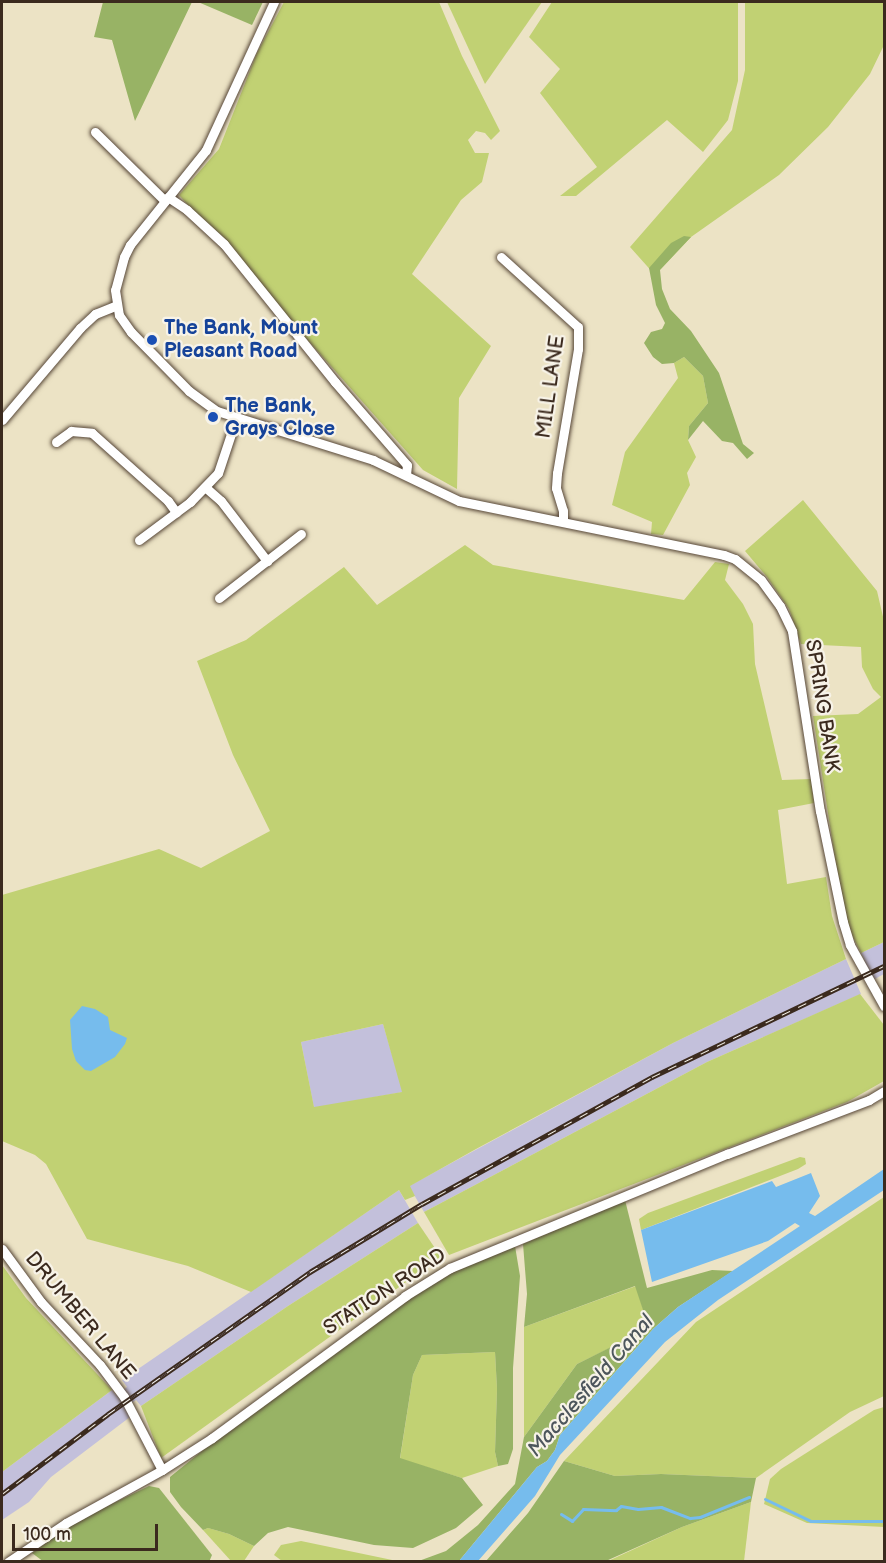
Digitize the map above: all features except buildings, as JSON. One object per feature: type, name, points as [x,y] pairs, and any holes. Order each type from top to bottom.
[{"type":"street","points":[[2,420],[80,328],[95,314],[115,306],[115,290],[124,257],[166,199],[206,150],[274,2]]},
{"type":"street","points":[[96,132],[166,199],[187,210],[230,251],[335,382],[407,465],[406,474]]},
{"type":"street","name":"MILL LANE","points":[[501,257],[578,327],[578,349],[556,488],[563,511],[562,520]]},
{"type":"street","name":"SPRING BANK","points":[[115,306],[131,332],[189,391],[217,411],[236,419],[373,460],[459,501],[478,507],[562,520],[686,545],[735,559],[761,580],[780,606],[792,631],[799,662],[820,811],[843,922],[850,945],[885,1006]]},
{"type":"street","points":[[139,540],[205,487],[223,461],[236,419]]},
{"type":"street","points":[[56,442],[71,431],[92,434],[168,501],[176,512]]},
{"type":"street","points":[[205,487],[221,501],[267,561]]},
{"type":"street","points":[[219,598],[301,534]]},
{"type":"street","name":"STATION ROAD","points":[[8,1562],[66,1523],[162,1470],[212,1438],[405,1296],[450,1268],[727,1154],[869,1100],[885,1091]]},
{"type":"street","name":"DRUMBER LANE","points":[[2,1249],[40,1302],[100,1364],[124,1397],[162,1470]]},
{"type":"shaded area","points":[[884,942],[884,974],[873,980],[861,953]]},
{"type":"shaded area","points":[[846,959],[861,994],[707,1062],[424,1212],[409,1186],[673,1043]]},
{"type":"shaded area","points":[[383,1024],[403,1092],[314,1108],[301,1042]]},
{"type":"shaded area","points":[[399,1190],[418,1223],[288,1306],[141,1406],[136,1400],[125,1408],[130,1417],[51,1477],[29,1502],[2,1520],[2,1472],[112,1390],[116,1395],[127,1387],[122,1380]]},
{"type":"green space","points":[[103,2],[192,2],[135,121],[112,40],[94,37]]},
{"type":"green space","points":[[198,2],[263,2],[252,25]]},
{"type":"green space","points":[[284,2],[439,2],[462,56],[500,131],[491,140],[485,133],[476,131],[468,140],[475,153],[489,153],[482,182],[461,200],[412,274],[491,346],[459,398],[457,489],[423,470],[179,195],[219,149],[257,53]]},
{"type":"green space","points":[[447,2],[542,2],[485,84]]},
{"type":"green space","points":[[552,2],[738,2],[738,81],[728,120],[703,152],[667,120],[576,196],[560,196],[597,167],[540,93],[560,69],[529,37]]},
{"type":"green space","points":[[745,2],[884,2],[884,45],[870,74],[828,127],[779,175],[691,237],[655,275],[630,247],[732,130],[745,70]]},
{"type":"green space","points":[[684,236],[691,237],[660,270],[662,289],[670,309],[691,331],[719,373],[743,444],[754,453],[747,459],[733,443],[722,441],[703,421],[688,440],[689,426],[708,403],[703,376],[684,357],[674,363],[662,364],[653,357],[644,343],[651,332],[662,329],[665,323],[656,305],[649,268],[671,243]]},
{"type":"green space","points":[[684,357],[703,376],[708,403],[689,426],[688,440],[696,457],[687,473],[690,485],[663,535],[651,534],[652,522],[612,505],[625,452],[678,378],[674,363]]},
{"type":"green space","points":[[803,500],[877,591],[884,621],[884,942],[861,953],[849,929],[836,865],[813,716],[858,714],[881,697],[873,689],[862,667],[861,647],[801,644],[789,609],[767,577],[745,551]]},
{"type":"green space","points":[[465,545],[493,565],[684,600],[715,562],[729,564],[725,580],[743,604],[753,624],[755,664],[782,780],[811,779],[814,803],[778,810],[787,884],[826,877],[832,916],[846,959],[673,1043],[476,1149],[410,1186],[415,1196],[405,1200],[399,1190],[251,1292],[188,1266],[87,1239],[46,1164],[35,1155],[2,1141],[2,895],[159,849],[201,868],[270,831],[233,755],[197,661],[246,640],[344,567],[377,605]],"holes":[[[383,1024],[402,1092],[314,1107],[301,1042]]]},
{"type":"green space","points":[[860,994],[884,1025],[884,1081],[847,1102],[449,1255],[424,1212],[707,1062]]},
{"type":"green space","points":[[800,1157],[805,1158],[806,1164],[798,1169],[641,1230],[639,1219],[648,1213]]},
{"type":"green space","points":[[884,1197],[884,1396],[850,1412],[756,1478],[661,1474],[615,1476],[564,1461],[696,1322]]},
{"type":"green space","points":[[625,1200],[647,1288],[712,1270],[733,1271],[678,1307],[653,1329],[560,1435],[555,1450],[547,1461],[537,1467],[459,1561],[416,1562],[446,1551],[478,1525],[515,1484],[524,1437],[577,1364],[631,1337],[647,1322],[635,1286],[524,1327],[527,1294],[523,1244]]},
{"type":"green space","points":[[418,1223],[441,1257],[161,1458],[141,1406],[288,1306]]},
{"type":"green space","points":[[515,1246],[520,1276],[513,1368],[513,1449],[508,1464],[498,1466],[495,1452],[497,1389],[495,1352],[422,1355],[413,1375],[400,1458],[462,1478],[483,1505],[456,1528],[413,1548],[374,1545],[288,1527],[268,1533],[254,1546],[229,1534],[208,1528],[203,1530],[181,1507],[170,1492],[170,1477],[239,1421],[399,1305],[453,1272]]},
{"type":"green space","points":[[2,1265],[26,1298],[112,1390],[2,1472]]},
{"type":"green space","points":[[636,1286],[647,1322],[632,1337],[577,1364],[524,1437],[524,1327]]},
{"type":"green space","points":[[495,1352],[497,1389],[495,1452],[498,1466],[462,1478],[400,1459],[413,1375],[422,1355]]},
{"type":"green space","points":[[884,1407],[884,1527],[807,1523],[764,1504],[770,1479],[781,1469],[874,1410]]},
{"type":"green space","points":[[564,1461],[615,1476],[661,1474],[756,1478],[751,1502],[682,1527],[606,1561],[486,1561],[528,1513]]},
{"type":"green space","points":[[149,1486],[159,1488],[212,1555],[209,1562],[44,1562],[32,1553],[76,1521]]},
{"type":"green space","points":[[751,1502],[744,1561],[606,1562],[682,1527]]},
{"type":"green space","points":[[208,1528],[229,1534],[254,1546],[244,1561],[231,1561],[203,1530]]},
{"type":"green space","points":[[301,1541],[397,1561],[282,1561],[274,1555],[281,1545]]},
{"type":"water","points":[[82,1006],[95,1009],[108,1017],[110,1030],[127,1038],[115,1057],[91,1071],[85,1070],[76,1061],[72,1049],[70,1020]]},
{"type":"water","points":[[884,1169],[884,1190],[718,1300],[665,1342],[560,1455],[535,1496],[478,1561],[459,1561],[537,1467],[547,1461],[555,1450],[560,1435],[653,1329],[678,1307],[800,1226],[795,1223],[768,1241],[652,1282],[641,1230],[772,1181],[776,1187],[811,1173],[820,1196],[809,1213],[815,1216]]},
{"type":"waterway","points":[[561,1514],[572,1521],[583,1509],[616,1510],[621,1506],[638,1509],[661,1507],[690,1518],[700,1517],[749,1497]]},
{"type":"waterway","points":[[765,1499],[811,1521],[884,1521]]},
{"type":"railway","points":[[2,1494],[108,1414],[310,1272],[422,1204],[652,1077],[884,966]]},
{"type":"place","name":"The Bank, Mount Pleasant Road","points":[[152,340]]},
{"type":"place","name":"The Bank, Grays Close","points":[[213,417]]},
{"type":"water label","name":"Macclesfield Canal","points":[[591,1386]]}]
